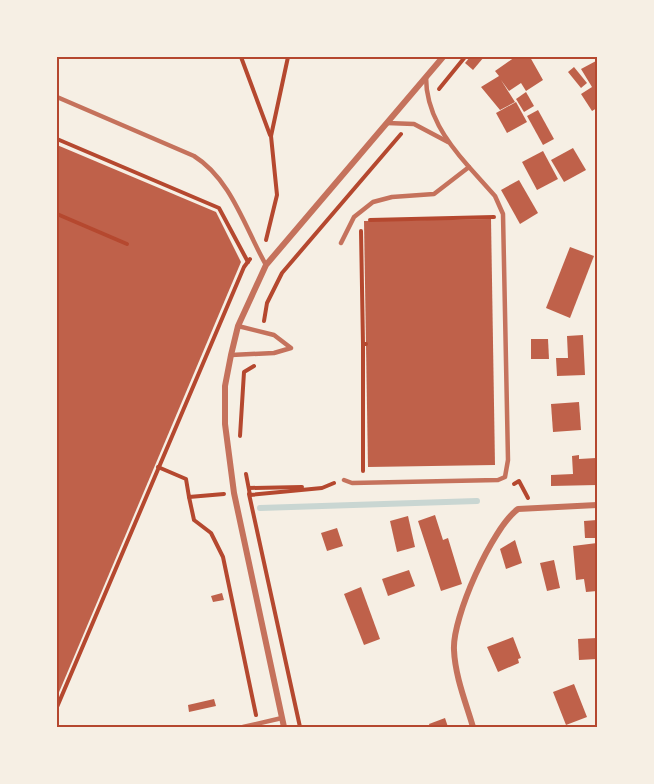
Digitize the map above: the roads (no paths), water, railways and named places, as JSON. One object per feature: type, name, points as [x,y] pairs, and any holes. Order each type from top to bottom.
[{"type":"street","points":[[284,727],[234,493],[225,424],[225,386],[231,355],[238,326],[266,265],[443,57]]},
{"type":"street","points":[[473,727],[454,660],[454,638],[468,594],[483,560],[514,511],[522,507],[597,505]]},
{"type":"lane","points":[[344,480],[352,483],[487,480],[504,477],[508,460],[502,217],[495,196],[448,142],[430,107],[426,77]]},
{"type":"lane","points":[[57,97],[206,163],[231,197],[266,265]]},
{"type":"lane","points":[[387,123],[414,124],[448,142]]},
{"type":"lane","points":[[341,243],[354,217],[373,202],[392,197],[434,194],[469,167]]},
{"type":"lane","points":[[231,355],[274,353],[291,348],[273,335],[238,326]]},
{"type":"lane","points":[[243,727],[282,718]]},
{"type":"waterway","points":[[260,508],[477,501]]}]
